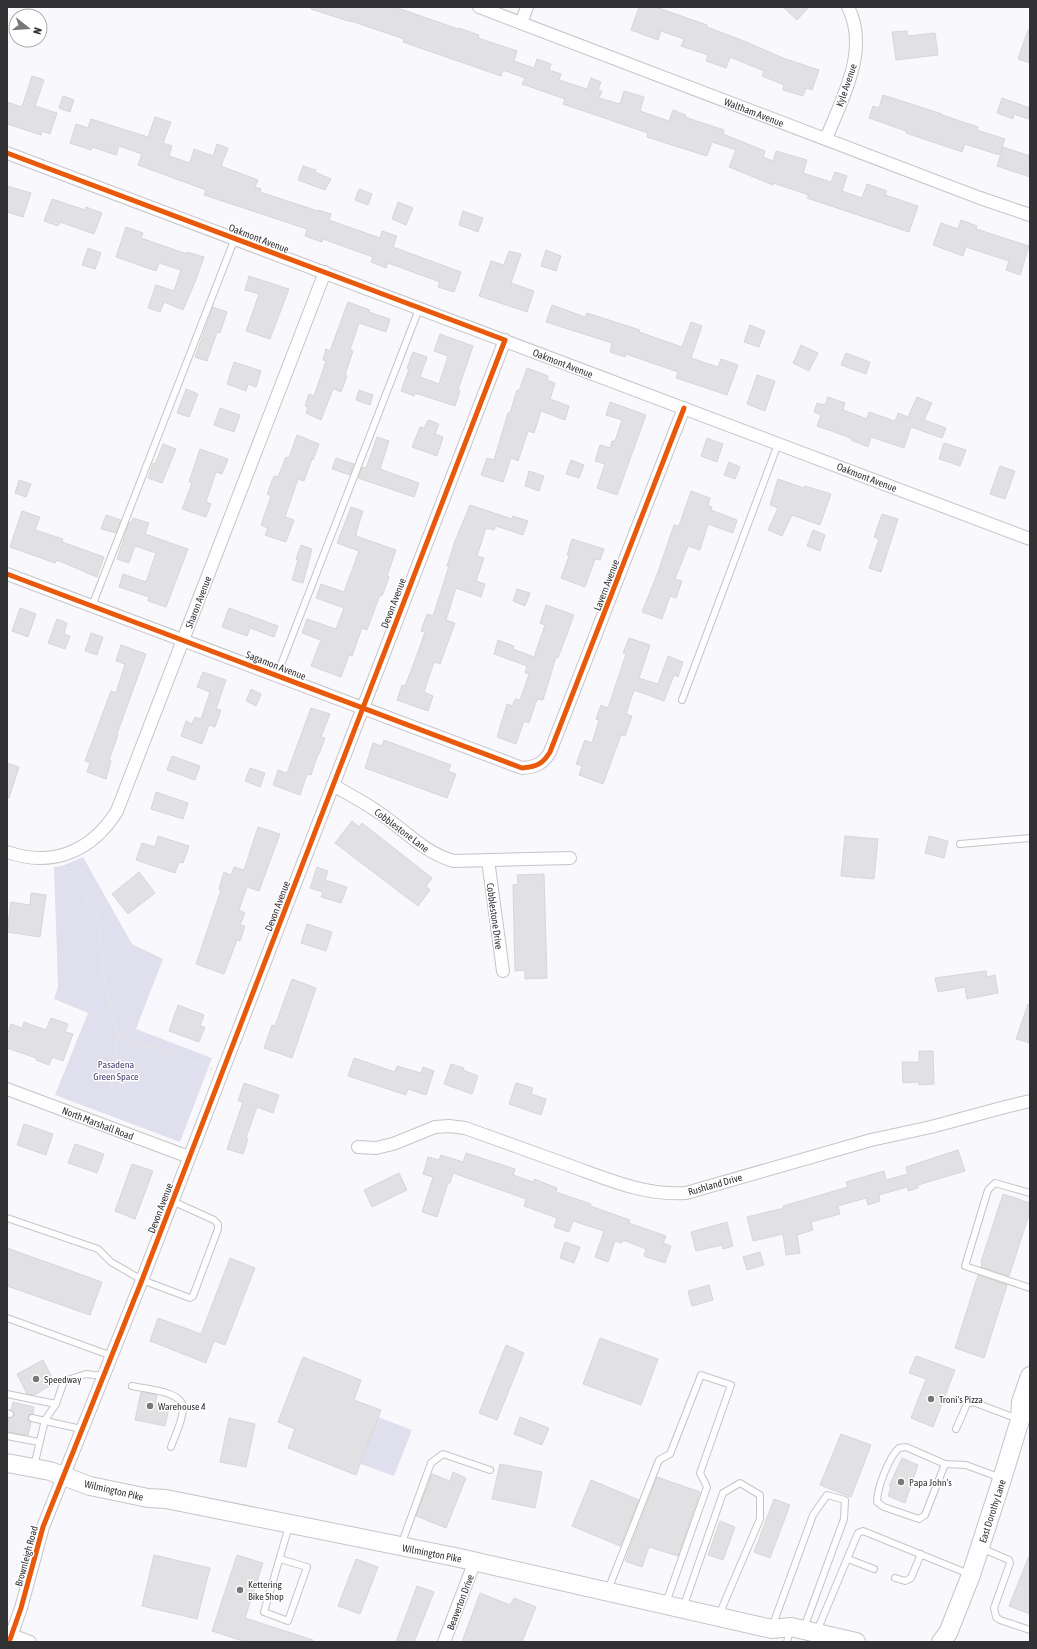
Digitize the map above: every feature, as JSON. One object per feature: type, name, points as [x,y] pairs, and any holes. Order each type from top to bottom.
[{"type":"main road","name":"East Dorothy Lane","points":[[941,1642],[948,1633],[971,1575],[1026,1403],[1030,1376]]},
{"type":"main road","name":"Wilmington Pike","points":[[7,1463],[34,1468],[63,1476],[90,1486],[148,1498],[166,1499],[475,1561],[772,1629],[856,1642]]},
{"type":"street","name":"Waltham Avenue","points":[[479,7],[980,198],[1030,215]]},
{"type":"street","points":[[521,23],[528,7]]},
{"type":"street","name":"Kyle Avenue","points":[[826,139],[854,64],[857,46],[856,32],[853,16],[848,7]]},
{"type":"street","name":"Oakmont Avenue","points":[[7,153],[1030,539]]},
{"type":"street","name":"Sharon Avenue","points":[[7,852],[28,857],[57,857],[79,849],[94,839],[108,826],[117,811],[325,272]]},
{"type":"street","name":"Devon Avenue","points":[[63,1476],[142,1280],[505,340]]},
{"type":"street","name":"Lavern Avenue","points":[[540,764],[546,759],[550,752],[684,408]]},
{"type":"street","name":"Sagamon Avenue","points":[[7,574],[522,768],[540,764]]},
{"type":"street","name":"Cobblestone Lane","points":[[333,785],[378,811],[427,850],[454,861],[570,858]]},
{"type":"street","name":"Cobblestone Drive","points":[[488,860],[503,971]]},
{"type":"street","name":"North Marshall Road","points":[[7,1089],[189,1157]]},
{"type":"street","name":"Rushland Drive","points":[[358,1147],[376,1148],[393,1144],[435,1128],[449,1126],[465,1128],[612,1181],[644,1190],[669,1194],[686,1193],[864,1142],[931,1127],[1030,1101]]},
{"type":"street","name":"Brownleigh Road","points":[[10,1638],[21,1608],[43,1527],[63,1476]]},
{"type":"street","name":"Beaverton Drive","points":[[444,1642],[475,1561]]},
{"type":"street","points":[[10,1638],[30,1642]]},
{"type":"lane","points":[[92,606],[235,238]]},
{"type":"lane","points":[[277,675],[419,309]]},
{"type":"lane","points":[[682,700],[778,444]]},
{"type":"lane","points":[[960,844],[1030,838]]},
{"type":"lane","points":[[1030,1193],[995,1183],[988,1190],[965,1266],[1030,1288]]},
{"type":"lane","points":[[7,1218],[98,1249],[111,1262],[142,1280],[190,1298],[193,1296],[218,1229],[218,1224],[214,1220],[172,1201]]},
{"type":"lane","points":[[7,1318],[112,1356]]},
{"type":"lane","points":[[34,1468],[45,1420],[56,1404],[64,1381],[86,1374],[104,1376]]},
{"type":"lane","points":[[607,1591],[659,1460],[670,1454],[701,1375],[731,1385],[700,1473],[707,1487],[674,1606]]},
{"type":"lane","points":[[132,1386],[171,1394],[179,1399],[183,1406],[182,1417],[171,1447]]},
{"type":"lane","points":[[7,1394],[56,1404]]},
{"type":"lane","points":[[956,1429],[966,1404],[973,1402],[1020,1420]]},
{"type":"lane","points":[[32,1418],[81,1429]]},
{"type":"lane","points":[[7,1436],[39,1442]]},
{"type":"lane","points":[[945,1464],[925,1515],[919,1519],[884,1507],[877,1502],[877,1493],[893,1453],[899,1448],[906,1447],[945,1464],[966,1465],[1002,1479]]},
{"type":"lane","points":[[400,1547],[430,1463],[443,1454],[490,1470]]},
{"type":"lane","points":[[674,1606],[723,1494],[740,1483],[760,1494],[760,1519],[718,1616]]},
{"type":"lane","points":[[772,1629],[813,1515],[827,1495],[845,1500],[844,1519],[799,1633]]},
{"type":"lane","points":[[280,1559],[307,1567],[288,1621],[264,1612],[290,1524]]},
{"type":"lane","points":[[799,1633],[848,1559],[858,1533],[863,1531],[971,1575]]},
{"type":"lane","points":[[979,1548],[1010,1560],[994,1608],[996,1617],[1000,1620],[1030,1630]]},
{"type":"lane","points":[[895,1578],[905,1581],[911,1578],[921,1554]]},
{"type":"lane","points":[[848,1559],[874,1569]]},
{"type":"path","points":[[57,857],[94,910],[100,927],[104,981],[117,1033],[117,1065],[110,1091],[97,1123]]},
{"type":"path","points":[[117,1033],[138,1043],[176,1054],[222,1073]]},
{"type":"green space","name":"Pasadena Green Space","points":[[83,857],[132,944],[163,959],[136,1029],[212,1058],[180,1142],[55,1095],[88,1013],[54,999],[58,987],[54,867],[62,866]]},
{"type":"green space","points":[[378,1417],[412,1430],[394,1476],[361,1464]]},
{"type":"building","points":[[311,7],[395,7],[479,35],[478,38],[517,51],[514,61],[534,68],[537,59],[551,64],[549,70],[561,74],[559,80],[587,89],[591,78],[601,82],[598,90],[602,91],[599,98],[620,104],[624,91],[644,97],[640,111],[669,121],[673,110],[686,115],[685,117],[724,130],[723,134],[765,151],[763,157],[773,161],[776,151],[807,160],[803,173],[831,182],[835,172],[847,176],[842,191],[862,198],[867,184],[887,191],[885,195],[918,206],[909,232],[807,198],[809,195],[773,183],[773,185],[729,167],[736,150],[712,142],[707,156],[647,137],[648,133],[563,104],[565,99],[522,84],[525,78],[503,70],[501,76],[403,42],[404,39],[311,9]]},
{"type":"building","points":[[639,7],[656,7],[707,25],[707,27],[783,58],[819,70],[812,90],[806,88],[803,96],[783,90],[784,85],[762,76],[764,71],[730,57],[726,68],[706,61],[708,55],[681,46],[684,39],[661,31],[658,40],[631,30]]},
{"type":"building","points":[[783,7],[809,7],[797,20]]},
{"type":"building","points":[[1028,30],[1030,30],[1030,63],[1018,59]]},
{"type":"building","points":[[907,31],[907,36],[935,33],[938,55],[896,60],[892,32]]},
{"type":"building","points":[[32,76],[44,80],[35,106],[57,113],[50,134],[42,131],[41,135],[7,124],[7,102],[22,107]]},
{"type":"building","points":[[883,95],[942,114],[978,127],[977,130],[1005,139],[999,155],[965,144],[962,152],[906,133],[906,131],[869,118],[873,106],[879,108]]},
{"type":"building","points":[[63,96],[74,100],[70,112],[59,108]]},
{"type":"building","points":[[1002,98],[1030,108],[1028,119],[1014,114],[1013,119],[997,113]]},
{"type":"building","points":[[155,117],[171,122],[163,143],[172,146],[169,156],[190,163],[194,149],[213,156],[217,144],[228,148],[221,166],[258,180],[255,187],[261,189],[260,192],[331,214],[329,220],[380,238],[382,231],[397,236],[393,247],[461,272],[454,292],[438,287],[440,282],[388,263],[386,268],[371,262],[373,257],[323,239],[322,242],[305,236],[307,229],[204,195],[206,190],[138,165],[142,154],[119,146],[116,155],[92,147],[91,150],[70,143],[76,124],[88,128],[91,119],[148,137]]},
{"type":"building","points":[[1003,147],[1030,156],[1030,177],[997,166]]},
{"type":"building","points":[[303,166],[316,170],[315,172],[331,179],[325,190],[298,180]]},
{"type":"building","points":[[7,186],[31,193],[23,217],[7,212]]},
{"type":"building","points":[[359,189],[372,194],[368,205],[355,200]]},
{"type":"building","points":[[52,199],[85,210],[86,207],[102,213],[94,234],[60,222],[58,226],[44,221]]},
{"type":"building","points":[[398,202],[413,208],[406,225],[392,219]]},
{"type":"building","points":[[463,211],[483,218],[478,232],[459,225]]},
{"type":"building","points":[[961,220],[977,226],[976,229],[1029,246],[1020,275],[1006,270],[1009,261],[966,247],[963,256],[933,245],[941,223],[958,229]]},
{"type":"building","points":[[126,227],[143,233],[141,238],[187,254],[187,252],[204,257],[183,310],[164,302],[160,312],[148,308],[156,285],[174,291],[181,270],[159,263],[156,271],[116,257]]},
{"type":"building","points":[[88,248],[101,253],[95,269],[82,265]]},
{"type":"building","points":[[546,250],[561,256],[556,271],[541,266]]},
{"type":"building","points":[[509,251],[521,254],[511,283],[534,291],[527,312],[479,296],[491,261],[504,265]]},
{"type":"building","points":[[249,276],[289,289],[270,339],[246,331],[259,294],[245,290]]},
{"type":"building","points":[[348,302],[370,310],[369,312],[390,319],[386,332],[359,323],[350,350],[353,351],[345,375],[347,376],[341,392],[333,389],[321,420],[306,413],[308,407],[305,406],[309,394],[314,396],[326,361],[323,360],[326,349],[330,351]]},
{"type":"building","points":[[552,305],[585,317],[587,313],[640,330],[639,332],[682,347],[691,322],[702,326],[691,358],[718,367],[721,359],[738,365],[727,395],[676,378],[678,372],[626,354],[625,357],[610,352],[612,343],[546,322]]},
{"type":"building","points":[[213,307],[227,312],[220,333],[217,332],[207,361],[195,357]]},
{"type":"building","points":[[750,325],[765,331],[759,347],[744,342]]},
{"type":"building","points":[[440,334],[473,346],[458,390],[460,391],[455,406],[415,393],[414,396],[401,391],[413,352],[427,357],[420,377],[439,384],[448,356],[434,351]]},
{"type":"building","points":[[801,345],[818,353],[809,371],[793,363]]},
{"type":"building","points":[[846,353],[870,362],[866,374],[841,365]]},
{"type":"building","points":[[234,362],[261,371],[256,387],[248,384],[246,391],[227,384]]},
{"type":"building","points":[[527,368],[548,376],[547,380],[555,383],[550,399],[569,406],[565,420],[541,411],[534,433],[528,431],[518,461],[511,458],[503,482],[481,475],[487,458],[494,460],[508,413],[510,413],[517,390],[519,391]]},
{"type":"building","points":[[757,375],[775,381],[765,411],[747,404]]},
{"type":"building","points":[[186,389],[198,394],[189,417],[177,413]]},
{"type":"building","points":[[359,390],[373,395],[370,405],[356,400]]},
{"type":"building","points":[[828,397],[845,403],[843,410],[867,419],[869,412],[895,421],[898,413],[908,417],[917,397],[932,403],[924,420],[946,428],[942,438],[911,427],[904,448],[871,437],[868,447],[851,440],[851,438],[817,426],[821,415],[814,412],[817,403],[825,405]]},
{"type":"building","points":[[610,402],[646,415],[617,495],[597,488],[605,464],[595,461],[600,445],[610,448],[612,441],[615,441],[622,420],[606,415]]},
{"type":"building","points":[[220,408],[240,415],[234,432],[214,425]]},
{"type":"building","points":[[428,420],[439,424],[435,434],[443,437],[437,456],[412,447],[420,427],[424,428]]},
{"type":"building","points":[[297,435],[319,444],[304,481],[298,479],[285,517],[294,520],[286,542],[265,535],[268,528],[261,525],[271,496],[267,494],[274,476],[278,477],[286,457],[289,458]]},
{"type":"building","points":[[377,437],[389,441],[380,469],[419,483],[414,497],[358,478],[362,467],[366,468]]},
{"type":"building","points":[[707,438],[723,444],[717,462],[701,456]]},
{"type":"building","points":[[944,443],[966,450],[960,466],[939,459]]},
{"type":"building","points":[[163,444],[176,449],[162,483],[148,478],[153,463],[155,464]]},
{"type":"building","points":[[200,449],[228,459],[222,474],[216,472],[206,502],[211,504],[206,517],[182,509],[192,483],[189,482]]},
{"type":"building","points":[[336,458],[354,464],[350,475],[332,469]]},
{"type":"building","points":[[571,460],[584,465],[579,478],[566,474]]},
{"type":"building","points":[[729,462],[740,467],[735,479],[724,475]]},
{"type":"building","points":[[1000,466],[1015,471],[1005,499],[990,494]]},
{"type":"building","points":[[529,471],[544,476],[539,491],[525,486]]},
{"type":"building","points":[[778,479],[804,488],[805,486],[831,494],[820,525],[792,515],[782,536],[768,530],[778,508],[770,505]]},
{"type":"building","points":[[19,480],[31,484],[26,497],[15,493]]},
{"type":"building","points":[[691,491],[710,498],[708,506],[712,507],[711,510],[737,520],[733,533],[708,524],[700,550],[688,546],[675,579],[682,581],[676,598],[670,596],[662,619],[642,612],[658,572],[674,525],[679,526]]},
{"type":"building","points":[[470,505],[512,519],[513,516],[528,521],[523,535],[496,526],[494,530],[486,528],[477,556],[484,558],[476,581],[485,584],[481,597],[456,588],[446,620],[455,623],[440,664],[434,662],[424,692],[433,696],[428,711],[397,700],[402,685],[405,686],[425,632],[421,631],[427,614],[433,616],[449,566],[447,566],[455,541]]},
{"type":"building","points":[[351,507],[363,511],[356,536],[396,550],[382,596],[380,595],[367,630],[362,628],[352,656],[349,655],[341,677],[311,666],[321,640],[302,633],[307,619],[336,629],[344,608],[316,598],[321,584],[344,592],[359,551],[337,543]]},
{"type":"building","points":[[22,511],[40,517],[35,530],[63,539],[62,542],[104,557],[97,577],[57,560],[55,563],[10,547]]},
{"type":"building","points":[[882,514],[898,519],[881,572],[869,568],[879,539],[874,537]]},
{"type":"building","points":[[106,515],[121,520],[116,533],[101,529]]},
{"type":"building","points":[[133,518],[149,523],[145,534],[188,549],[166,607],[148,601],[149,597],[119,587],[123,574],[146,582],[156,553],[135,546],[129,563],[117,559],[129,522],[131,523]]},
{"type":"building","points":[[813,530],[825,535],[820,551],[807,546]]},
{"type":"building","points":[[572,539],[604,549],[600,560],[595,559],[585,587],[561,578],[569,556],[567,555]]},
{"type":"building","points":[[301,545],[312,549],[303,583],[292,580],[298,560],[296,559]]},
{"type":"building","points":[[517,589],[530,593],[525,606],[513,601]]},
{"type":"building","points":[[546,605],[574,615],[558,658],[556,657],[543,700],[537,699],[529,723],[524,721],[516,744],[497,737],[507,704],[512,706],[515,699],[520,700],[529,674],[525,673],[527,666],[494,654],[498,640],[514,646],[513,649],[534,657],[545,625],[540,623]]},
{"type":"building","points":[[20,608],[36,614],[28,637],[12,631]]},
{"type":"building","points":[[229,608],[278,626],[274,637],[250,628],[247,636],[222,627]]},
{"type":"building","points":[[57,619],[67,623],[64,634],[70,636],[65,649],[48,643]]},
{"type":"building","points":[[91,633],[103,637],[97,655],[85,651]]},
{"type":"building","points":[[629,638],[650,645],[639,678],[658,684],[668,656],[683,662],[678,677],[674,675],[664,701],[634,690],[626,714],[632,716],[625,736],[621,735],[603,784],[579,775],[582,766],[576,764],[585,740],[592,743],[599,720],[596,719],[601,705],[608,708],[626,654],[623,653]]},
{"type":"building","points":[[121,645],[146,654],[117,734],[118,735],[109,760],[111,761],[106,779],[87,772],[90,763],[85,761],[111,691],[116,693],[125,664],[116,661]]},
{"type":"building","points":[[203,672],[226,680],[216,709],[221,710],[215,727],[209,725],[202,744],[181,736],[186,721],[192,724],[195,717],[201,719],[210,692],[197,687]]},
{"type":"building","points":[[251,689],[261,694],[256,706],[246,701]]},
{"type":"building","points":[[311,708],[330,714],[321,737],[325,738],[311,775],[307,774],[300,795],[273,785],[278,770],[287,773]]},
{"type":"building","points":[[384,740],[451,765],[448,771],[456,774],[447,798],[365,768],[373,743],[382,746]]},
{"type":"building","points":[[172,756],[200,766],[195,780],[167,770]]},
{"type":"building","points":[[7,763],[19,767],[9,798],[7,798]]},
{"type":"building","points":[[250,768],[265,773],[260,787],[245,781]]},
{"type":"building","points":[[156,792],[188,803],[183,819],[151,809]]},
{"type":"building","points":[[352,821],[359,827],[362,823],[432,878],[426,886],[430,890],[418,906],[335,843]]},
{"type":"building","points":[[258,827],[280,834],[259,891],[247,887],[239,910],[245,913],[240,925],[245,926],[240,941],[237,940],[224,974],[196,964],[221,890],[219,889],[224,872],[231,875],[234,867],[244,870]]},
{"type":"building","points":[[158,836],[189,846],[183,863],[179,862],[175,873],[136,860],[142,843],[155,847]]},
{"type":"building","points":[[845,836],[878,839],[874,879],[841,876]]},
{"type":"building","points":[[929,836],[948,841],[944,858],[925,853]]},
{"type":"building","points":[[317,867],[328,871],[325,880],[347,887],[341,903],[321,897],[323,892],[310,888]]},
{"type":"building","points":[[139,872],[155,893],[128,914],[112,894]]},
{"type":"building","points":[[544,874],[547,978],[525,979],[525,970],[515,971],[513,885],[518,884],[517,875]]},
{"type":"building","points":[[31,893],[46,895],[40,937],[7,932],[11,902],[30,905]]},
{"type":"building","points":[[307,924],[332,932],[326,951],[301,943]]},
{"type":"building","points":[[986,971],[987,977],[995,975],[998,993],[967,999],[965,987],[938,992],[935,978]]},
{"type":"building","points":[[292,979],[316,988],[292,1058],[264,1048],[272,1025],[275,1026]]},
{"type":"building","points":[[1028,1004],[1030,1005],[1030,1043],[1016,1039]]},
{"type":"building","points":[[178,1005],[204,1015],[200,1026],[205,1027],[199,1042],[169,1031]]},
{"type":"building","points":[[51,1018],[68,1024],[65,1032],[73,1034],[63,1061],[52,1057],[49,1065],[36,1060],[36,1058],[7,1048],[7,1036],[11,1024],[22,1028],[24,1022],[46,1030]]},
{"type":"building","points":[[919,1051],[933,1051],[934,1084],[919,1085],[919,1082],[903,1083],[902,1062],[919,1062]]},
{"type":"building","points":[[354,1058],[395,1072],[397,1066],[421,1073],[423,1067],[434,1071],[426,1095],[408,1089],[406,1095],[348,1076]]},
{"type":"building","points":[[451,1064],[464,1068],[463,1070],[478,1076],[472,1094],[444,1084]]},
{"type":"building","points":[[244,1083],[279,1095],[273,1113],[257,1107],[246,1138],[248,1139],[243,1154],[227,1149],[243,1102],[238,1101]]},
{"type":"building","points":[[516,1083],[533,1088],[531,1094],[546,1099],[541,1115],[509,1104]]},
{"type":"building","points":[[24,1124],[53,1134],[46,1155],[17,1145]]},
{"type":"building","points":[[75,1144],[104,1154],[97,1173],[68,1163]]},
{"type":"building","points":[[958,1150],[965,1171],[918,1185],[918,1188],[908,1191],[907,1187],[879,1195],[880,1201],[868,1205],[866,1198],[838,1206],[840,1214],[811,1222],[813,1230],[797,1235],[800,1253],[786,1255],[783,1234],[753,1241],[747,1217],[784,1208],[783,1206],[848,1187],[846,1182],[884,1171],[886,1180],[908,1174],[906,1167]]},
{"type":"building","points":[[466,1153],[515,1169],[513,1175],[533,1182],[534,1179],[557,1188],[556,1192],[591,1204],[590,1206],[630,1220],[629,1223],[666,1236],[663,1243],[671,1246],[665,1263],[644,1256],[646,1249],[623,1240],[622,1243],[615,1241],[608,1262],[595,1257],[604,1231],[573,1221],[569,1232],[554,1227],[557,1218],[524,1206],[526,1199],[453,1173],[450,1183],[448,1183],[437,1217],[422,1212],[433,1177],[423,1174],[428,1157],[439,1160],[441,1155],[463,1162]]},
{"type":"building","points":[[132,1164],[153,1171],[135,1219],[115,1211]]},
{"type":"building","points":[[399,1173],[407,1190],[372,1207],[364,1190]]},
{"type":"building","points":[[1003,1194],[1030,1203],[1030,1212],[1009,1276],[981,1267],[981,1262]]},
{"type":"building","points":[[727,1222],[733,1246],[723,1249],[722,1245],[696,1251],[691,1232]]},
{"type":"building","points":[[565,1242],[580,1247],[574,1263],[560,1258]]},
{"type":"building","points":[[7,1248],[102,1282],[90,1315],[7,1286]]},
{"type":"building","points":[[760,1252],[764,1265],[747,1270],[743,1257]]},
{"type":"building","points":[[230,1258],[255,1268],[225,1345],[214,1341],[206,1363],[150,1341],[158,1318],[201,1334]]},
{"type":"building","points":[[978,1275],[1007,1285],[984,1358],[955,1348]]},
{"type":"building","points":[[709,1285],[713,1300],[692,1306],[688,1291]]},
{"type":"building","points":[[600,1338],[658,1359],[641,1405],[583,1384]]},
{"type":"building","points":[[506,1345],[524,1353],[497,1420],[479,1413]]},
{"type":"building","name":"Troni's Pizza","points":[[916,1356],[955,1370],[933,1427],[911,1418],[926,1379],[909,1373]]},
{"type":"building","points":[[303,1357],[361,1380],[354,1400],[381,1410],[356,1475],[288,1448],[295,1429],[278,1422]]},
{"type":"building","name":"Speedway","points":[[43,1360],[55,1383],[34,1395],[27,1394],[17,1374]]},
{"type":"building","name":"Warehouse 4","points":[[141,1392],[157,1395],[155,1405],[169,1408],[165,1426],[135,1420]]},
{"type":"building","name":"Speedway","points":[[13,1402],[34,1407],[33,1414],[29,1415],[28,1417],[29,1421],[31,1422],[28,1435],[7,1432],[9,1418],[14,1415],[11,1410]]},
{"type":"building","points":[[520,1417],[549,1428],[542,1445],[514,1434]]},
{"type":"building","points":[[229,1418],[255,1424],[246,1467],[220,1462]]},
{"type":"building","points":[[841,1434],[871,1445],[851,1497],[820,1485]]},
{"type":"building","name":"Papa John's","points":[[902,1458],[918,1465],[905,1503],[888,1496],[891,1487],[889,1486]]},
{"type":"building","points":[[500,1464],[542,1472],[535,1508],[492,1499]]},
{"type":"building","points":[[453,1472],[466,1478],[446,1528],[416,1516],[432,1474],[450,1481]]},
{"type":"building","points":[[657,1477],[700,1492],[678,1556],[649,1547],[642,1567],[625,1561]]},
{"type":"building","points":[[591,1480],[639,1500],[620,1546],[572,1526]]},
{"type":"building","points":[[774,1499],[790,1505],[770,1558],[754,1552]]},
{"type":"building","points":[[720,1521],[735,1527],[723,1560],[708,1555]]},
{"type":"building","points":[[154,1555],[210,1568],[197,1619],[142,1606]]},
{"type":"building","name":"Kettering Bike Shop","points":[[237,1555],[263,1563],[245,1618],[313,1640],[312,1642],[246,1642],[212,1631]]},
{"type":"building","points":[[1030,1556],[1030,1614],[1009,1606]]},
{"type":"building","points":[[356,1559],[378,1567],[360,1614],[338,1606]]},
{"type":"building","points":[[417,1586],[434,1592],[414,1642],[396,1642]]},
{"type":"building","points":[[480,1593],[510,1605],[514,1598],[536,1607],[522,1642],[462,1642]]},
{"type":"cycle path","points":[[7,153],[505,340],[142,1280],[43,1527],[21,1608],[9,1642]]},
{"type":"cycle path","points":[[7,574],[522,768],[531,767],[542,762],[550,752],[684,408]]},
{"type":"place","name":"Speedway","points":[[36,1379]]},
{"type":"place","name":"Troni's Pizza","points":[[931,1399]]},
{"type":"place","name":"Warehouse 4","points":[[150,1406]]},
{"type":"place","name":"Papa John's","points":[[901,1482]]},
{"type":"place","name":"Kettering Bike Shop","points":[[240,1590]]}]
